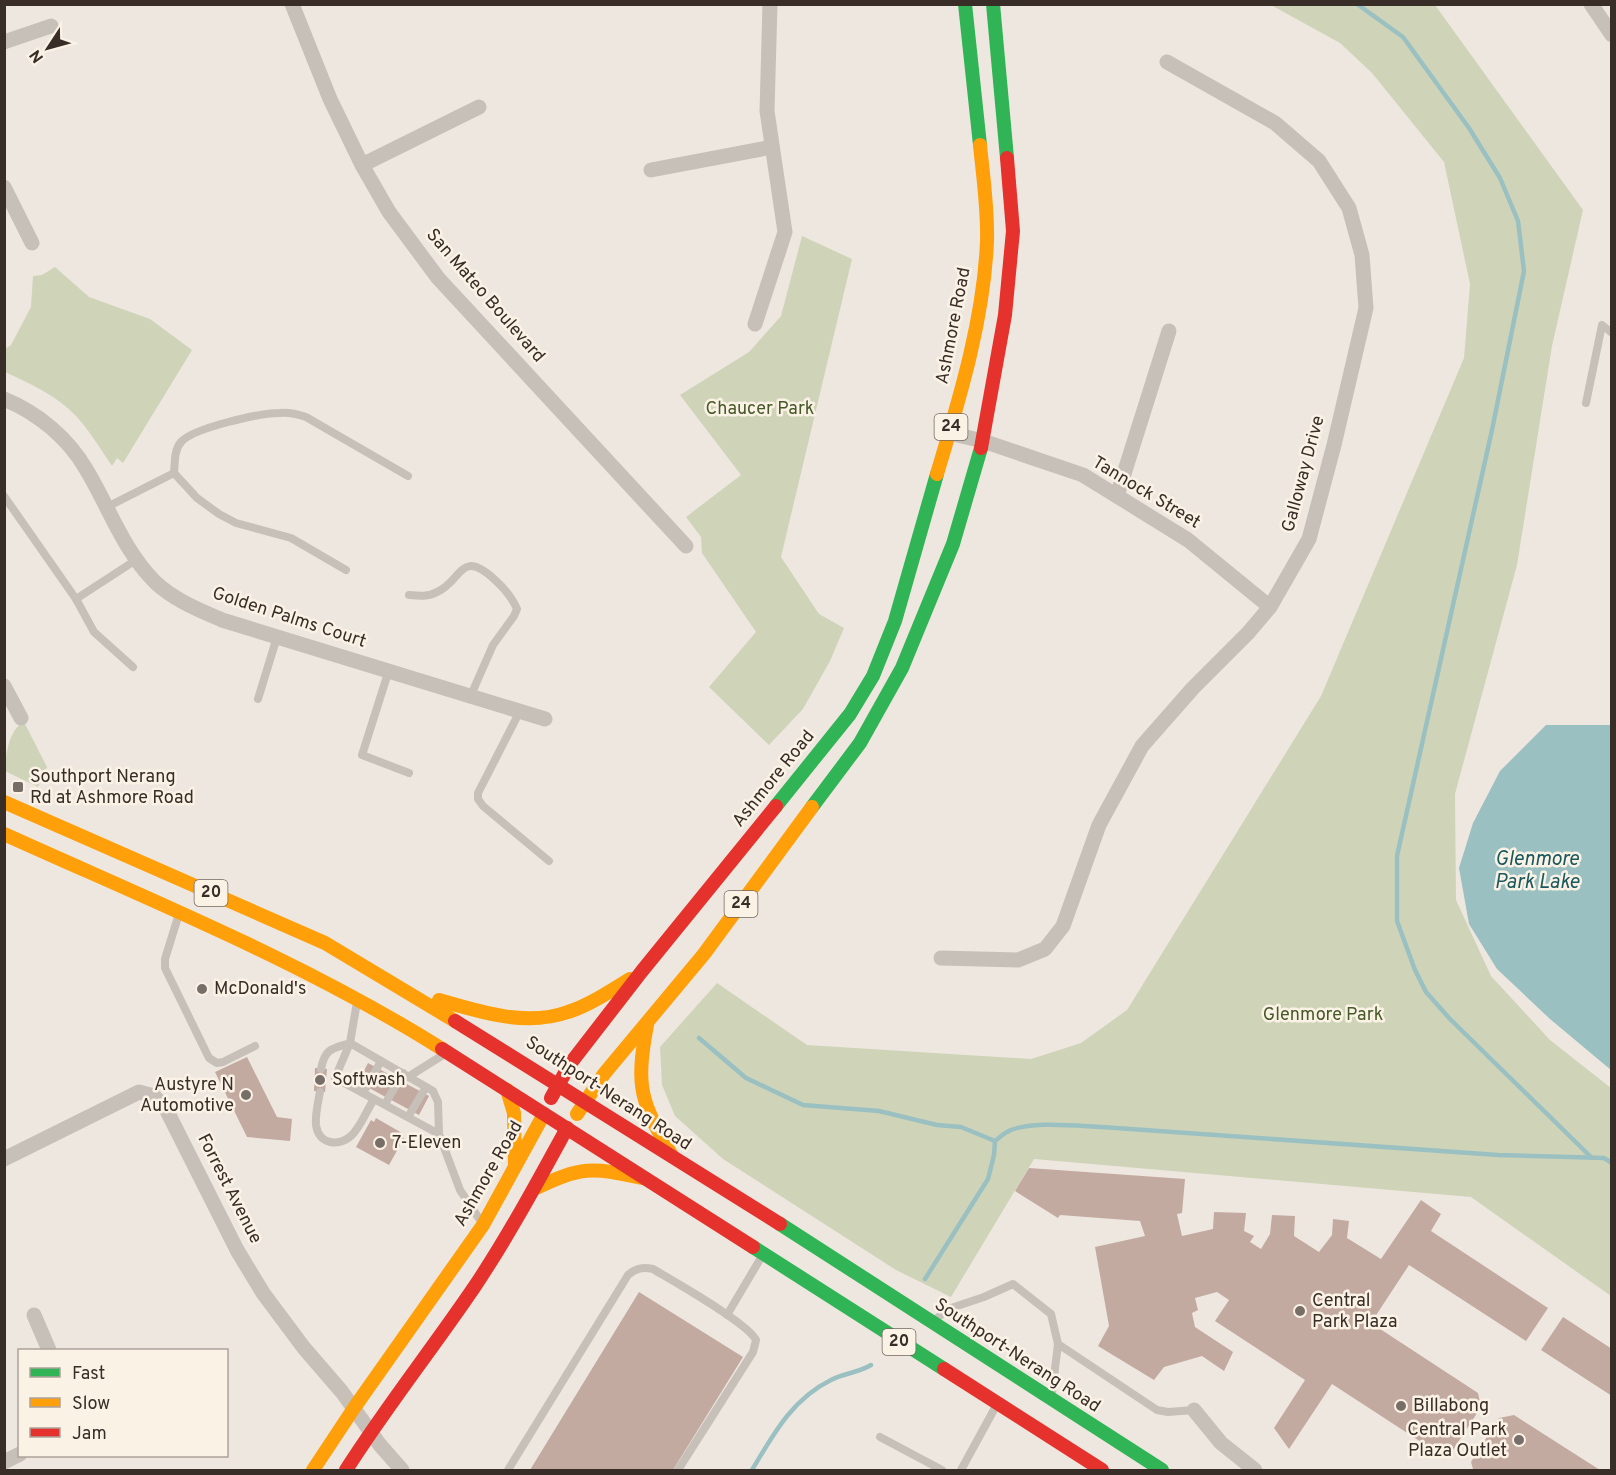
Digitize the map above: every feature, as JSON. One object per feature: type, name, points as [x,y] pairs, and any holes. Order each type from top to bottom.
[{"type":"main road","name":"Ashmore Road","points":[[314,1470],[354,1408],[483,1225],[570,1064],[849,714],[873,676],[896,621],[950,433],[976,325],[984,278],[987,239],[965,4]]},
{"type":"main road","name":"24","points":[[567,1128],[604,1074],[704,954],[860,743],[902,668],[953,544],[983,441],[1005,315],[1013,231],[993,4]]},
{"type":"main road","name":"Southport-Nerang Road","points":[[4,802],[325,943],[559,1083],[1162,1470]]},
{"type":"main road","name":"20","points":[[4,834],[294,966],[396,1020],[1102,1470]]},
{"type":"main road","points":[[413,994],[484,1013],[526,1018],[545,1017],[561,1014],[595,1000],[642,971]]},
{"type":"main road","points":[[647,1023],[640,1062],[641,1087],[646,1106],[673,1157]]},
{"type":"main road","points":[[507,1090],[514,1113],[515,1167]]},
{"type":"main road","points":[[346,1470],[370,1431],[462,1305],[512,1227],[567,1128]]},
{"type":"main road","points":[[534,1189],[563,1175],[581,1170],[600,1170],[646,1178]]},
{"type":"street","name":"San Mateo Boulevard","points":[[292,4],[330,99],[362,165],[389,212],[438,278],[686,546]]},
{"type":"street","points":[[755,324],[785,232],[767,111],[770,4]]},
{"type":"street","points":[[1591,4],[1611,35]]},
{"type":"street","points":[[4,42],[51,26]]},
{"type":"street","name":"Galloway Drive","points":[[941,958],[1018,960],[1045,949],[1063,926],[1099,825],[1142,746],[1270,607],[1309,539],[1334,446],[1366,308],[1362,255],[1349,208],[1319,161],[1275,123],[1167,62]]},
{"type":"street","points":[[362,165],[479,107]]},
{"type":"street","points":[[651,170],[772,147]]},
{"type":"street","points":[[4,187],[32,243]]},
{"type":"street","points":[[1117,496],[1169,331]]},
{"type":"street","name":"Golden Palms Court","points":[[4,399],[48,424],[67,443],[86,468],[136,560],[157,583],[188,605],[222,620],[545,718]]},
{"type":"street","name":"Tannock Street","points":[[950,433],[983,441],[1083,475],[1188,540],[1270,607]]},
{"type":"street","points":[[4,686],[21,718]]},
{"type":"street","name":"Forrest Avenue","points":[[5,1158],[139,1092],[154,1096],[166,1109],[228,1232],[263,1293],[402,1470]]},
{"type":"street","points":[[34,1315],[49,1349]]},
{"type":"street","points":[[1194,1410],[1221,1443],[1256,1470]]},
{"type":"street","points":[[4,1462],[18,1455]]},
{"type":"lane","points":[[1586,403],[1602,325],[1611,333]]},
{"type":"lane","points":[[174,473],[177,450],[181,442],[193,433],[277,412],[306,417],[408,476]]},
{"type":"lane","points":[[107,507],[174,473]]},
{"type":"lane","points":[[174,473],[197,498],[219,514],[236,522],[291,538],[346,570]]},
{"type":"lane","points":[[4,496],[76,599],[94,632],[133,667]]},
{"type":"lane","points":[[76,599],[136,560]]},
{"type":"lane","points":[[409,595],[422,596],[437,593],[462,569],[475,566],[483,569],[514,602],[517,609],[514,616],[493,645],[471,695]]},
{"type":"lane","points":[[258,699],[277,637]]},
{"type":"lane","points":[[390,670],[362,755],[409,773]]},
{"type":"lane","points":[[520,711],[478,793],[478,799],[483,806],[549,861]]},
{"type":"lane","points":[[179,913],[165,959],[165,968],[209,1058],[217,1063],[224,1062],[255,1046]]},
{"type":"lane","points":[[358,999],[350,1043],[335,1078],[439,1134]]},
{"type":"lane","points":[[321,1069],[325,1054],[350,1043],[433,1091],[438,1102],[439,1134],[460,1190],[483,1225]]},
{"type":"lane","points":[[385,1104],[406,1075],[447,1052]]},
{"type":"lane","points":[[363,1092],[381,1061]]},
{"type":"lane","points":[[408,1117],[426,1087]]},
{"type":"lane","points":[[320,1092],[316,1124],[318,1131],[329,1142],[337,1144],[343,1142],[355,1131],[374,1099]]},
{"type":"lane","points":[[727,1315],[763,1254]]},
{"type":"lane","points":[[508,1470],[628,1275],[644,1268],[654,1269],[727,1315],[753,1334],[756,1340],[756,1345],[678,1470]]},
{"type":"lane","points":[[931,1322],[948,1309],[984,1298],[1013,1284],[1051,1314],[1058,1344],[1050,1400]]},
{"type":"lane","points":[[1058,1344],[1157,1410],[1168,1412],[1194,1410]]},
{"type":"lane","points":[[961,1470],[996,1404]]},
{"type":"lane","points":[[880,1437],[942,1470]]},
{"type":"green space","name":"Glenmore Park","points":[[1271,5],[1435,5],[1583,210],[1552,346],[1517,565],[1455,794],[1456,900],[1491,976],[1550,1040],[1611,1088],[1611,1296],[1471,1197],[1034,1159],[951,1297],[896,1270],[723,1159],[675,1116],[662,1085],[660,1047],[717,983],[807,1045],[1031,1059],[1081,1043],[1127,1010],[1321,696],[1464,358],[1470,284],[1444,162],[1372,73],[1340,43]]},
{"type":"green space","name":"Chaucer Park","points":[[802,236],[852,259],[781,557],[819,614],[844,628],[830,661],[803,709],[769,745],[709,687],[756,632],[702,553],[701,537],[686,517],[741,475],[680,395],[749,352],[781,316]]},
{"type":"green space","points":[[55,267],[89,297],[150,319],[192,350],[123,463],[117,458],[112,466],[91,434],[60,402],[5,372],[5,349],[11,345],[31,307],[33,276],[42,275]]},
{"type":"green space","points":[[24,722],[47,767],[38,787],[5,771],[11,737]]},
{"type":"water","name":"Glenmore Park Lake","points":[[1546,725],[1611,725],[1611,1070],[1550,1019],[1497,969],[1469,924],[1459,868],[1473,823],[1500,771]]},
{"type":"building","name":"Austyre N Automotive","points":[[247,1057],[277,1117],[292,1119],[290,1141],[247,1137],[215,1072]]},
{"type":"building","name":"7-Eleven","points":[[368,1063],[429,1096],[419,1115],[358,1082]]},
{"type":"building","name":"Softwash","points":[[315,1068],[327,1069],[325,1092],[314,1091]]},
{"type":"building","name":"7-Eleven","points":[[376,1118],[402,1133],[400,1136],[404,1138],[389,1165],[356,1147],[371,1120],[374,1122]]},
{"type":"building","name":"Central Park Plaza","points":[[1029,1168],[1185,1179],[1182,1213],[1177,1214],[1182,1236],[1213,1229],[1214,1212],[1246,1213],[1244,1231],[1254,1236],[1250,1242],[1261,1249],[1270,1234],[1272,1215],[1295,1216],[1294,1236],[1319,1252],[1332,1235],[1333,1219],[1349,1221],[1347,1238],[1381,1259],[1421,1200],[1441,1214],[1431,1231],[1548,1308],[1526,1341],[1409,1265],[1371,1323],[1478,1393],[1481,1407],[1453,1450],[1447,1452],[1442,1449],[1438,1453],[1332,1384],[1289,1449],[1274,1428],[1305,1380],[1215,1321],[1229,1300],[1217,1292],[1195,1298],[1198,1310],[1192,1313],[1195,1327],[1233,1352],[1224,1371],[1202,1356],[1164,1367],[1154,1380],[1098,1346],[1109,1326],[1095,1247],[1145,1236],[1140,1221],[1060,1215],[1058,1218],[1015,1191]]},
{"type":"building","points":[[639,1292],[743,1357],[673,1470],[530,1470]]},
{"type":"building","points":[[1563,1317],[1612,1349],[1612,1396],[1541,1350]]},
{"type":"building","name":"Central Park Plaza Outlet","points":[[1514,1415],[1600,1470],[1473,1469],[1471,1462],[1499,1418]]},
{"type":"waterway","points":[[1357,4],[1403,37],[1469,128],[1500,178],[1518,221],[1524,271],[1492,430],[1397,856],[1397,921],[1415,970],[1426,992],[1450,1019],[1592,1158]]},
{"type":"waterway","points":[[699,1038],[746,1078],[803,1105],[879,1111],[937,1125],[961,1127],[995,1141]]},
{"type":"waterway","points":[[925,1279],[988,1179],[995,1141],[1007,1132],[1027,1126],[1080,1126],[1498,1155],[1604,1158],[1612,1163]]},
{"type":"waterway","points":[[752,1470],[785,1419],[805,1397],[831,1380],[871,1365]]},
{"type":"traffic: fast","points":[[965,4],[980,145]]},
{"type":"traffic: fast","points":[[993,4],[1007,158]]},
{"type":"traffic: fast","points":[[812,807],[860,743],[902,668],[953,544],[981,448]]},
{"type":"traffic: fast","points":[[776,806],[850,714],[873,676],[895,621],[937,474]]},
{"type":"traffic: fast","points":[[780,1224],[1162,1470]]},
{"type":"traffic: fast","points":[[753,1247],[944,1369]]},
{"type":"traffic: slow","points":[[937,474],[969,359],[985,270],[987,217],[980,145]]},
{"type":"traffic: slow","points":[[4,802],[325,943],[455,1021]]},
{"type":"traffic: slow","points":[[577,1114],[604,1074],[704,954],[812,807]]},
{"type":"traffic: slow","points":[[4,834],[282,960],[390,1018],[442,1049]]},
{"type":"traffic: slow","points":[[439,1000],[503,1016],[536,1018],[576,1009],[630,979]]},
{"type":"traffic: slow","points":[[647,1025],[641,1065],[643,1094],[653,1121],[672,1156]]},
{"type":"traffic: slow","points":[[507,1090],[514,1113],[515,1166]]},
{"type":"traffic: slow","points":[[313,1470],[483,1225],[544,1114]]},
{"type":"traffic: slow","points":[[534,1189],[564,1176],[587,1171],[610,1172],[642,1178]]},
{"type":"traffic: jam","points":[[981,448],[1005,315],[1013,231],[1007,158]]},
{"type":"traffic: jam","points":[[551,1098],[570,1064],[776,806]]},
{"type":"traffic: jam","points":[[455,1021],[780,1224]]},
{"type":"traffic: jam","points":[[442,1049],[753,1247]]},
{"type":"traffic: jam","points":[[346,1470],[488,1267],[567,1128]]},
{"type":"traffic: jam","points":[[944,1369],[1102,1470]]},
{"type":"place","name":"Southport Nerang Rd at Ashmore Road","points":[[18,787]]},
{"type":"place","name":"McDonald's","points":[[202,989]]},
{"type":"place","name":"Softwash","points":[[320,1080]]},
{"type":"place","name":"Austyre N Automotive","points":[[246,1095]]},
{"type":"place","name":"7-Eleven","points":[[380,1143]]},
{"type":"place","name":"Central Park Plaza","points":[[1300,1311]]},
{"type":"place","name":"Billabong","points":[[1401,1406]]},
{"type":"place","name":"Central Park Plaza Outlet","points":[[1519,1440]]}]
